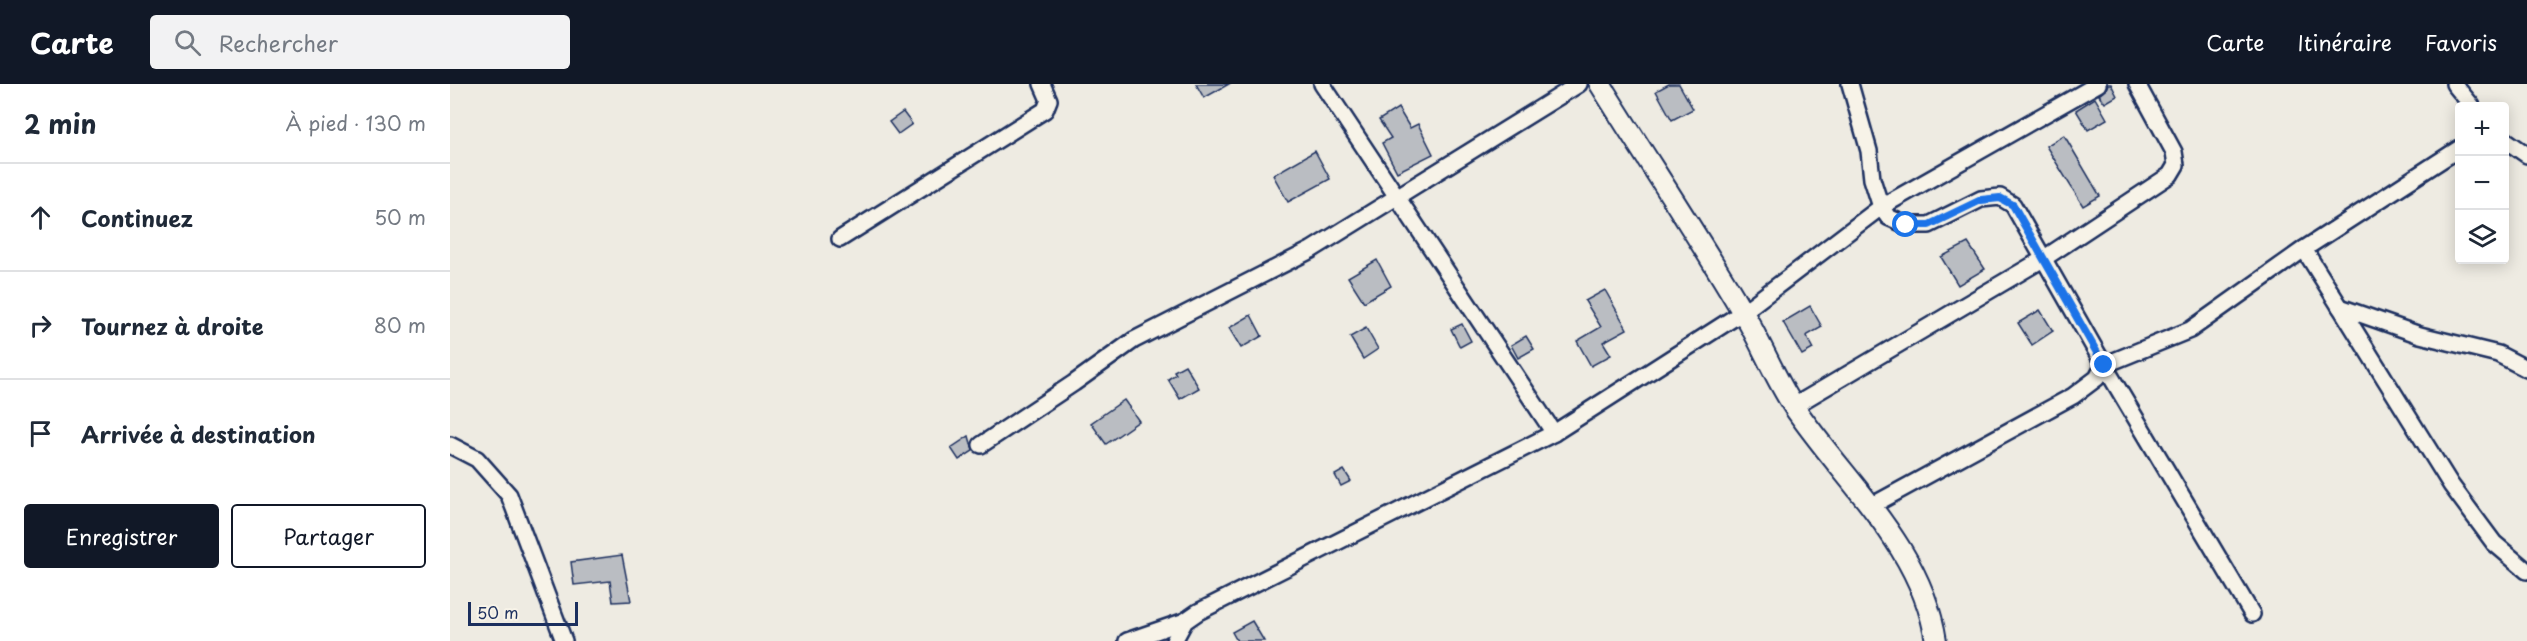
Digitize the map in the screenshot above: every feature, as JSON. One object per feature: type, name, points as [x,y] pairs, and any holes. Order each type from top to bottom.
[{"type":"street","points":[[840,239],[1045,110],[1049,100],[1042,84]]},
{"type":"street","points":[[1341,84],[1325,88],[1554,433]]},
{"type":"street","points":[[981,445],[1134,340],[1311,250],[1579,84]]},
{"type":"street","points":[[1600,84],[1743,312],[1794,406],[1907,558],[1925,599],[1936,641]]},
{"type":"street","points":[[1850,84],[1869,151],[1872,179],[1881,207],[1888,217],[1906,225],[1929,225],[1981,200],[2000,198],[2013,205],[2104,365],[2252,614]]},
{"type":"street","points":[[1127,641],[1185,621],[1198,612],[1554,433],[1743,312],[1881,207],[2098,84]]},
{"type":"street","points":[[1794,406],[2043,259],[2170,175],[2176,165],[2174,152],[2137,84]]},
{"type":"street","points":[[2454,84],[2469,102]]},
{"type":"street","points":[[2509,142],[2527,155]]},
{"type":"street","points":[[1871,507],[2073,396],[2097,378],[2104,365],[2190,330],[2304,249],[2455,151]]},
{"type":"street","points":[[2304,249],[2451,485],[2494,543],[2527,571]]},
{"type":"street","points":[[2340,307],[2420,335],[2498,354],[2527,369]]},
{"type":"street","points":[[450,445],[477,459],[509,495],[564,641]]},
{"type":"street","points":[[1174,641],[1185,621]]},
{"type":"building","points":[[1196,84],[1229,84],[1204,98]]},
{"type":"building","points":[[1669,84],[1679,84],[1693,109],[1672,120],[1656,91]]},
{"type":"building","points":[[2108,84],[2111,84],[2117,96],[2105,103],[2099,95]]},
{"type":"building","points":[[2095,98],[2107,119],[2088,130],[2076,110]]},
{"type":"building","points":[[1398,108],[1410,128],[1418,124],[1433,154],[1397,172],[1382,143],[1391,138],[1379,120]]},
{"type":"building","points":[[903,112],[912,124],[898,134],[889,122]]},
{"type":"building","points":[[2064,135],[2100,196],[2083,206],[2046,146]]},
{"type":"building","points":[[1315,151],[1330,179],[1288,202],[1273,175]]},
{"type":"building","points":[[1968,243],[1985,269],[1958,285],[1941,257]]},
{"type":"building","points":[[1377,260],[1391,286],[1364,302],[1348,277]]},
{"type":"building","points":[[1605,290],[1627,329],[1603,342],[1611,355],[1591,366],[1577,341],[1601,327],[1585,301]]},
{"type":"building","points":[[1810,306],[1822,327],[1806,336],[1813,349],[1802,355],[1783,322]]},
{"type":"building","points":[[2040,310],[2053,331],[2032,345],[2018,323]]},
{"type":"building","points":[[1251,315],[1262,336],[1241,348],[1229,328]]},
{"type":"building","points":[[1462,324],[1471,341],[1460,347],[1451,329]]},
{"type":"building","points":[[1366,328],[1378,349],[1363,359],[1350,337]]},
{"type":"building","points":[[1526,336],[1534,349],[1518,358],[1511,345]]},
{"type":"building","points":[[1185,365],[1199,388],[1180,399],[1168,379],[1176,374],[1174,371]]},
{"type":"building","points":[[1124,400],[1139,421],[1106,444],[1091,423]]},
{"type":"building","points":[[969,436],[973,451],[959,460],[951,448]]},
{"type":"building","points":[[1344,470],[1351,481],[1341,486],[1335,475]]},
{"type":"building","points":[[622,555],[631,601],[613,602],[610,581],[574,585],[571,562]]},
{"type":"building","points":[[1252,621],[1264,641],[1237,641],[1232,632]]},
{"type":"route","points":[[1906,225],[1929,225],[1981,200],[2000,198],[2013,205],[2104,365]]}]
